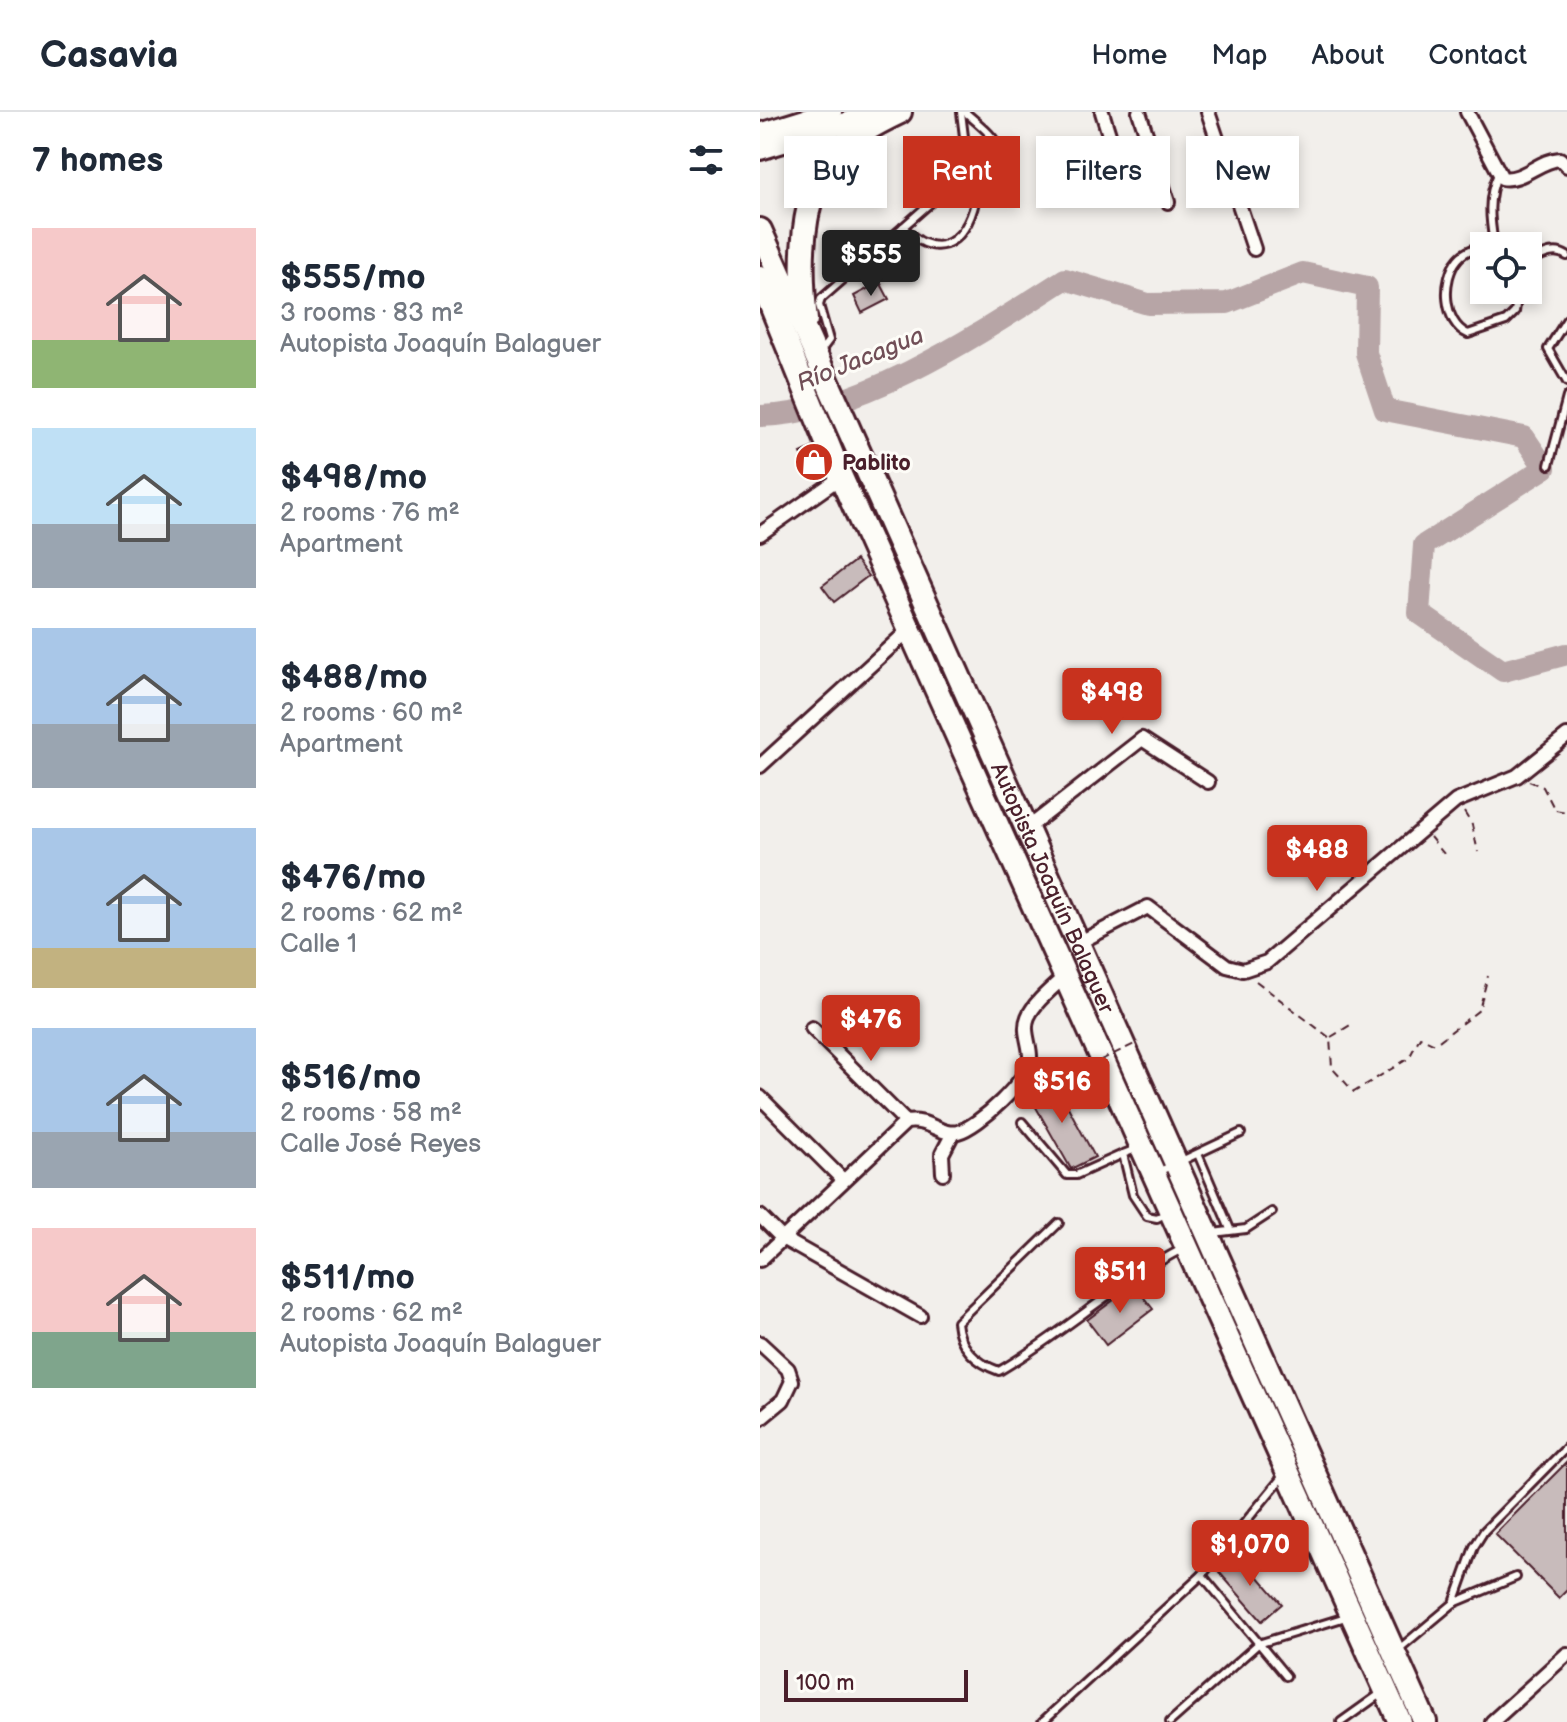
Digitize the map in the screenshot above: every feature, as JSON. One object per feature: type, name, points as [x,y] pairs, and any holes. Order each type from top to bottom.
[{"type":"highway","points":[[810,360],[801,276],[803,237],[812,196],[835,153],[879,121],[900,112]]},
{"type":"highway","name":"Autopista Joaquín Balaguer","points":[[760,230],[810,360],[827,443],[841,477],[1066,975],[1133,1150],[1155,1173],[1400,1722]]},
{"type":"highway","name":"Autopista Joaquín Balaguer","points":[[760,278],[848,428],[1177,1163],[1220,1232],[1425,1722]]},
{"type":"main road","points":[[760,134],[831,112]]},
{"type":"main road","points":[[760,149],[882,112]]},
{"type":"street","points":[[1102,112],[1109,136]]},
{"type":"street","points":[[1139,112],[1147,136]]},
{"type":"street","points":[[1208,112],[1254,249]]},
{"type":"street","points":[[1467,112],[1498,174],[1513,179],[1550,160],[1560,159],[1567,166]]},
{"type":"street","points":[[760,534],[841,477]]},
{"type":"street","points":[[760,766],[910,629]]},
{"type":"street","points":[[1078,943],[1148,907],[1213,957],[1243,970],[1267,962],[1456,801],[1517,776],[1567,736]]},
{"type":"street","points":[[1028,828],[1142,739],[1208,782]]},
{"type":"street","points":[[760,1260],[906,1122],[918,1120],[953,1133],[972,1126],[1025,1075],[1031,1057],[1025,1028],[1028,1016],[1066,975]]},
{"type":"street","points":[[812,1028],[906,1122]]},
{"type":"street","points":[[760,1097],[843,1180]]},
{"type":"street","points":[[943,1173],[942,1154],[953,1133]]},
{"type":"street","points":[[760,1216],[782,1238],[920,1316]]},
{"type":"street","points":[[760,1343],[788,1369],[792,1381],[783,1400],[760,1419]]},
{"type":"street","points":[[1492,1722],[1567,1654]]},
{"type":"lane","points":[[963,112],[964,136]]},
{"type":"lane","points":[[963,112],[990,136]]},
{"type":"lane","points":[[1493,232],[1492,187],[1498,174]]},
{"type":"lane","points":[[810,360],[827,346],[829,340],[819,305],[821,299],[925,208]]},
{"type":"lane","points":[[903,227],[913,238],[940,246],[955,239],[974,215],[975,208]]},
{"type":"lane","points":[[1470,250],[1459,257],[1453,268],[1447,298],[1454,324],[1468,334],[1506,321],[1515,312],[1516,304]]},
{"type":"lane","points":[[1542,256],[1550,252],[1567,256]]},
{"type":"lane","points":[[1567,319],[1548,349],[1567,378]]},
{"type":"lane","points":[[1549,465],[1567,397]]},
{"type":"lane","points":[[1022,1122],[1067,1175],[1076,1175],[1133,1150],[1133,1195],[1143,1212],[1153,1218],[1171,1211]]},
{"type":"lane","points":[[1155,1173],[1241,1133]]},
{"type":"lane","points":[[1198,1154],[1220,1232],[1246,1229],[1272,1212]]},
{"type":"lane","points":[[1059,1223],[957,1322],[963,1345],[987,1367],[999,1371],[1041,1347],[1130,1277],[1187,1246]]},
{"type":"lane","points":[[1454,1603],[1474,1547],[1484,1531],[1567,1447]]},
{"type":"lane","points":[[1042,1722],[1202,1575],[1288,1470]]},
{"type":"lane","points":[[1202,1575],[1286,1676]]},
{"type":"lane","points":[[1394,1652],[1454,1603],[1516,1577]]},
{"type":"lane","points":[[1170,1722],[1258,1644],[1352,1615]]},
{"type":"lane","points":[[1341,1722],[1386,1689]]},
{"type":"path","points":[[1517,776],[1543,787],[1555,810],[1567,812]]},
{"type":"path","points":[[1456,801],[1472,825],[1478,852]]},
{"type":"path","points":[[1422,827],[1444,854]]},
{"type":"path","points":[[1243,970],[1330,1038],[1332,1068],[1354,1092],[1409,1058],[1420,1037],[1435,1044],[1479,1010],[1488,976]]},
{"type":"path","points":[[1330,1038],[1352,1024]]},
{"type":"path","points":[[1088,1066],[1139,1042]]},
{"type":"building","points":[[880,282],[889,299],[862,313],[854,296]]},
{"type":"building","name":"Pablito","points":[[814,447],[824,472],[813,478],[801,453]]},
{"type":"building","points":[[856,560],[868,576],[834,602],[822,586]]},
{"type":"building","points":[[1054,1081],[1095,1157],[1071,1169],[1029,1095]]},
{"type":"building","points":[[1134,1285],[1153,1309],[1106,1345],[1087,1320]]},
{"type":"building","points":[[1567,1462],[1567,1590],[1559,1598],[1495,1534]]},
{"type":"building","points":[[1239,1554],[1282,1604],[1262,1621],[1219,1572]]},
{"type":"waterway","name":"Río Jacagua","points":[[760,416],[799,412],[879,386],[959,345],[1065,279],[1148,304],[1227,303],[1303,273],[1367,287],[1366,353],[1385,410],[1524,437],[1545,468],[1424,545],[1419,613],[1503,671],[1567,654]]},
{"type":"place","name":"Pablito","points":[[814,462]]}]
